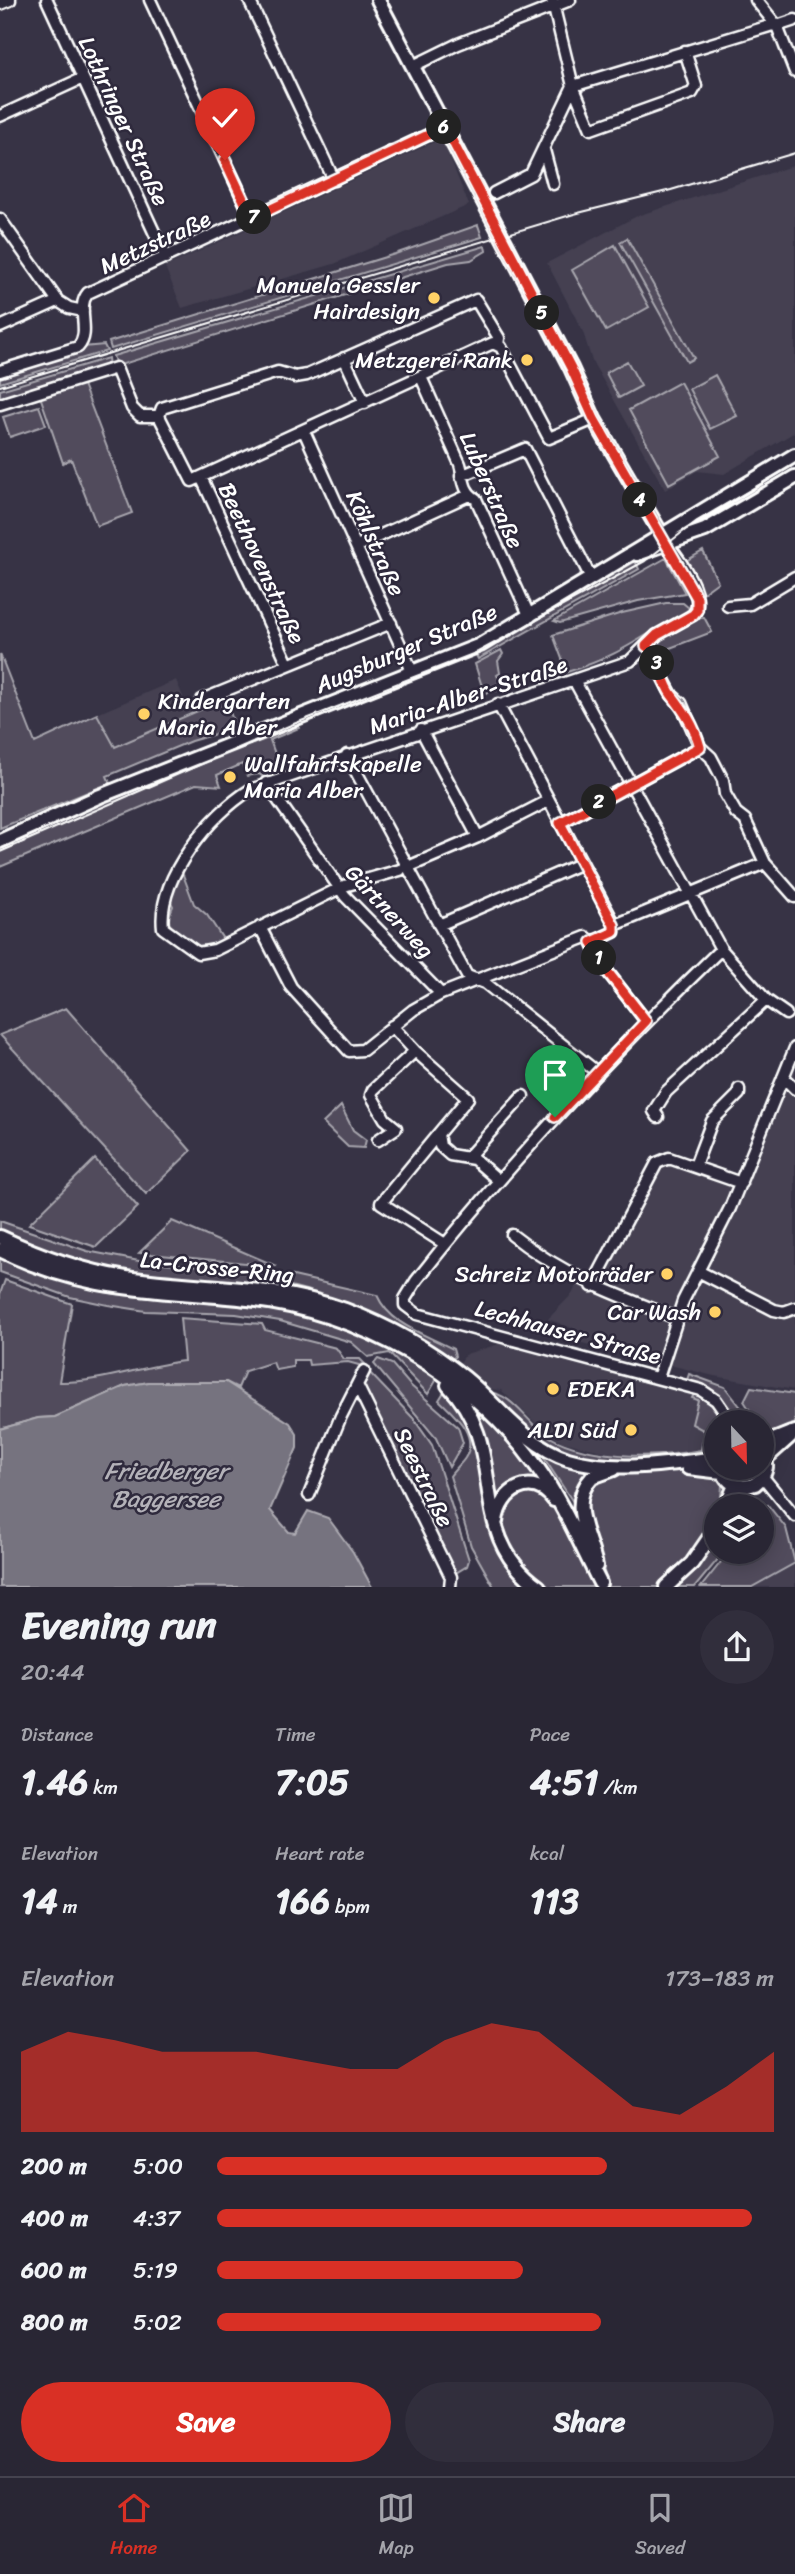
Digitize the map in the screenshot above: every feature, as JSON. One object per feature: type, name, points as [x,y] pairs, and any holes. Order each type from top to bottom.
[{"type":"main road","points":[[378,0],[571,368],[594,419],[663,539]]},
{"type":"main road","points":[[663,539],[795,455]]},
{"type":"main road","points":[[663,539],[705,530],[795,477]]},
{"type":"main road","name":"Augsburger Straße","points":[[0,841],[100,796],[480,645],[620,560],[663,539]]},
{"type":"main road","name":"La-Crosse-Ring","points":[[0,1237],[43,1256],[105,1274],[264,1289],[346,1311],[401,1336],[440,1359],[475,1387],[521,1431]]},
{"type":"main road","name":"La-Crosse-Ring","points":[[0,1250],[55,1273],[105,1286],[143,1292],[268,1302],[310,1311],[377,1336],[430,1367]]},
{"type":"main road","points":[[430,1367],[474,1398],[518,1442],[549,1485],[601,1585]]},
{"type":"main road","points":[[430,1367],[460,1398],[477,1426],[484,1448],[490,1509],[502,1547],[513,1562],[539,1587]]},
{"type":"main road","points":[[521,1431],[552,1452],[581,1462],[614,1465],[704,1461]]},
{"type":"main road","points":[[521,1431],[554,1479],[588,1540]]},
{"type":"main road","points":[[774,1444],[795,1432]]},
{"type":"main road","points":[[601,1585],[580,1512],[580,1499],[588,1481],[597,1474],[618,1468],[704,1469]]},
{"type":"main road","points":[[731,1480],[735,1485],[748,1487],[758,1480]]},
{"type":"main road","points":[[731,1494],[735,1485]]},
{"type":"main road","points":[[495,1525],[503,1499],[514,1490],[526,1486],[550,1494],[567,1517]]},
{"type":"main road","points":[[666,1587],[692,1563],[704,1546]]},
{"type":"street","points":[[0,4],[9,0]]},
{"type":"street","name":"Lothringer Straße","points":[[47,0],[166,258]]},
{"type":"street","points":[[150,0],[252,218]]},
{"type":"street","points":[[249,0],[334,180]]},
{"type":"street","points":[[413,66],[553,3],[570,0]]},
{"type":"street","points":[[756,0],[776,25],[795,72]]},
{"type":"street","points":[[553,3],[573,86],[591,129],[692,93],[696,86],[685,51]]},
{"type":"street","points":[[494,193],[531,174],[573,86],[795,20]]},
{"type":"street","points":[[0,116],[83,78]]},
{"type":"street","name":"Metzstraße","points":[[83,311],[84,298],[88,293],[445,127]]},
{"type":"street","points":[[544,150],[553,184]]},
{"type":"street","points":[[0,219],[58,301],[69,309],[83,311],[84,333],[78,347],[0,370]]},
{"type":"street","points":[[0,404],[116,368],[132,408],[140,416],[159,415],[162,408],[270,374],[284,372],[295,377],[307,375],[476,300],[499,338],[498,345],[549,438],[594,419]]},
{"type":"street","points":[[0,327],[58,301]]},
{"type":"street","points":[[202,479],[493,343],[498,345]]},
{"type":"street","points":[[344,358],[365,403]]},
{"type":"street","name":"Luberstraße","points":[[421,377],[462,469],[461,476],[469,495],[476,499],[530,617]]},
{"type":"street","name":"Beethovenstraße","points":[[159,415],[192,481],[202,479],[288,664]]},
{"type":"street","name":"Köhlstraße","points":[[304,431],[412,671]]},
{"type":"street","points":[[461,476],[525,449],[592,578]]},
{"type":"street","points":[[357,546],[469,495]]},
{"type":"street","name":"Maria-Alber-Straße","points":[[260,927],[215,950],[198,953],[165,932],[162,923],[168,894],[194,843],[232,801],[266,783],[630,661],[657,635],[693,615],[697,610],[697,598],[663,539]]},
{"type":"street","points":[[727,606],[750,604],[795,577]]},
{"type":"street","points":[[202,700],[391,623]]},
{"type":"street","points":[[646,646],[657,659],[658,669],[672,695],[681,703],[700,747],[711,757],[723,780],[725,794],[736,813],[745,820],[765,863],[795,897]]},
{"type":"street","points":[[575,680],[721,949],[766,1000],[786,1014]]},
{"type":"street","points":[[498,704],[614,925],[614,932],[592,942]]},
{"type":"street","points":[[421,730],[478,837]]},
{"type":"street","points":[[560,823],[700,747]]},
{"type":"street","points":[[347,755],[404,869],[467,976],[485,983],[598,1073]]},
{"type":"street","name":"Gärtnerweg","points":[[266,783],[339,888],[441,994]]},
{"type":"street","points":[[548,802],[478,837],[404,869],[339,888],[260,927],[291,987],[349,1051],[363,1050],[392,1026],[441,994],[473,979],[586,937],[592,942],[603,966],[646,1021]]},
{"type":"street","points":[[439,925],[582,863]]},
{"type":"street","points":[[614,925],[765,863]]},
{"type":"street","points":[[392,1026],[415,1051],[468,1098],[381,1203],[445,1244],[498,1181],[646,1021],[721,949]]},
{"type":"street","points":[[658,1117],[654,1111],[666,1092],[766,1000]]},
{"type":"street","points":[[658,1378],[676,1318],[741,1183],[795,1048]]},
{"type":"street","points":[[378,1140],[396,1128],[377,1108],[373,1090],[415,1051]]},
{"type":"street","points":[[783,1077],[795,1089]]},
{"type":"street","points":[[695,1166],[712,1121],[739,1094],[739,1089]]},
{"type":"street","points":[[468,1157],[523,1097]]},
{"type":"street","points":[[438,1134],[440,1146],[450,1155],[474,1159],[498,1181]]},
{"type":"street","points":[[592,1286],[657,1163],[669,1158],[741,1183]]},
{"type":"street","points":[[512,1235],[541,1258],[592,1286],[676,1318]]},
{"type":"street","name":"Lechhauser Straße","points":[[445,1244],[405,1298],[408,1309],[416,1314],[701,1390],[716,1400],[722,1410]]},
{"type":"street","points":[[698,1271],[775,1310],[784,1312],[795,1308]]},
{"type":"street","points":[[309,1495],[341,1416],[364,1371]]},
{"type":"street","name":"Seestraße","points":[[357,1385],[451,1577],[450,1587]]},
{"type":"street","points":[[765,1480],[795,1516]]},
{"type":"shaded area","points":[[436,141],[444,144],[469,205],[334,264],[182,308],[165,267]]},
{"type":"shaded area","points":[[795,165],[795,432],[724,474],[697,471],[665,490],[592,361],[583,332],[547,263],[637,216]]},
{"type":"shaded area","points":[[478,225],[482,237],[111,349],[109,342],[395,254]]},
{"type":"shaded area","points":[[627,238],[694,358],[687,362],[620,242]]},
{"type":"shaded area","points":[[615,245],[649,307],[606,331],[572,270]]},
{"type":"shaded area","points":[[485,246],[486,251],[471,260],[448,263],[120,365],[115,362],[113,356]]},
{"type":"shaded area","points":[[104,345],[107,351],[0,383],[0,375],[83,347]]},
{"type":"shaded area","points":[[108,358],[109,367],[0,401],[0,390]]},
{"type":"shaded area","points":[[627,361],[641,386],[619,398],[606,373]]},
{"type":"shaded area","points":[[715,375],[737,416],[710,429],[689,389]]},
{"type":"shaded area","points":[[82,382],[132,513],[97,526],[71,459],[63,463],[40,396]]},
{"type":"shaded area","points":[[680,382],[720,456],[669,484],[629,410]]},
{"type":"shaded area","points":[[39,406],[46,425],[10,437],[3,417]]},
{"type":"shaded area","points":[[703,551],[718,582],[703,593],[684,562]]},
{"type":"shaded area","points":[[647,555],[636,563],[639,569],[478,659],[475,653]]},
{"type":"shaded area","points":[[666,558],[685,593],[638,601],[560,623],[554,621]]},
{"type":"shaded area","points":[[666,603],[683,603],[689,608],[681,616],[617,652],[567,672],[553,635],[622,613]]},
{"type":"shaded area","points":[[704,617],[712,632],[657,653],[653,644],[687,622]]},
{"type":"shaded area","points":[[501,650],[503,654],[498,661],[500,673],[497,675],[504,689],[484,693],[475,664]]},
{"type":"shaded area","points":[[0,654],[35,743],[97,714],[115,747],[225,699],[236,728],[191,741],[107,776],[110,783],[0,828]]},
{"type":"shaded area","name":"Kindergarten Maria Alber","points":[[176,680],[190,713],[114,748],[97,714]]},
{"type":"shaded area","points":[[297,720],[299,728],[270,740],[282,773],[265,778],[259,774],[247,776],[242,764],[217,775],[221,786],[196,784],[0,867],[0,848],[93,805]]},
{"type":"shaded area","points":[[182,872],[194,904],[207,915],[223,939],[206,946],[192,944],[167,921],[173,906],[173,885]]},
{"type":"shaded area","points":[[66,1008],[191,1151],[146,1194],[0,1035]]},
{"type":"shaded area","points":[[795,1037],[795,1390],[714,1376],[578,1342],[580,1331],[548,1319],[573,1293],[577,1282],[590,1288],[664,1159],[735,1185]]},
{"type":"shaded area","points":[[341,1106],[353,1130],[366,1140],[364,1148],[348,1147],[323,1123]]},
{"type":"shaded area","points":[[95,1159],[138,1207],[96,1247],[29,1224]]},
{"type":"shaded area","points":[[0,1221],[87,1251],[139,1261],[275,1272],[277,1283],[169,1277],[103,1267],[36,1247],[0,1232]]},
{"type":"shaded area","points":[[172,1221],[276,1266],[139,1253]]},
{"type":"shaded area","points":[[0,1256],[87,1288],[117,1294],[258,1308],[327,1322],[393,1350],[437,1379],[428,1394],[389,1353],[368,1357],[351,1342],[280,1321],[236,1314],[146,1311],[70,1297],[0,1272]]},
{"type":"shaded area","points":[[289,1275],[377,1295],[390,1314],[453,1349],[455,1356],[453,1359],[413,1334],[371,1313],[283,1284],[284,1277]]},
{"type":"shaded area","points":[[5,1280],[72,1304],[59,1382],[90,1380],[184,1361],[180,1318],[262,1324],[265,1330],[336,1348],[344,1359],[360,1359],[365,1364],[362,1366],[348,1362],[309,1365],[308,1360],[293,1360],[293,1367],[276,1370],[273,1362],[245,1371],[238,1388],[226,1382],[149,1382],[125,1386],[55,1417],[38,1418],[0,1429],[0,1294]]},
{"type":"shaded area","points":[[506,1342],[694,1391],[705,1400],[710,1410],[704,1410],[704,1446],[700,1454],[618,1455],[563,1442],[541,1428],[501,1390],[489,1389],[459,1364],[466,1354]]},
{"type":"shaded area","points":[[378,1359],[392,1364],[410,1385],[458,1427],[463,1443],[449,1467],[436,1438],[374,1364]]},
{"type":"shaded area","points":[[369,1372],[413,1418],[432,1445],[469,1560],[467,1566],[454,1574],[363,1387]]},
{"type":"shaded area","points":[[689,1374],[725,1387],[743,1410],[727,1410],[710,1390],[687,1380]]},
{"type":"shaded area","points":[[751,1387],[795,1394],[795,1425],[774,1436],[774,1410],[750,1410],[744,1401]]},
{"type":"shaded area","points":[[444,1392],[462,1411],[473,1435],[495,1542],[507,1566],[527,1587],[494,1587],[471,1546],[450,1476],[465,1458],[469,1441],[463,1426],[439,1400]]},
{"type":"shaded area","points":[[460,1392],[496,1426],[545,1487],[532,1483],[493,1512]]},
{"type":"shaded area","points":[[487,1392],[496,1393],[510,1401],[542,1432],[577,1448],[619,1455],[683,1453],[701,1450],[704,1436],[704,1454],[602,1463],[548,1447]]},
{"type":"shaded area","points":[[694,1394],[715,1410],[704,1410],[704,1430],[692,1424],[698,1400],[692,1398]]},
{"type":"shaded area","points":[[538,1449],[601,1469],[577,1508]]},
{"type":"shaded area","points":[[662,1469],[704,1473],[704,1480],[722,1481],[721,1494],[704,1494],[704,1538],[682,1566],[658,1587],[608,1587],[586,1519],[585,1494],[593,1483],[607,1476]]},
{"type":"shaded area","points":[[525,1490],[540,1492],[551,1500],[594,1587],[547,1587],[529,1572],[511,1549],[504,1536],[501,1512],[508,1499]]},
{"type":"shaded area","points":[[774,1513],[786,1528],[795,1563],[752,1587],[701,1587],[719,1564],[774,1564]]},
{"type":"shaded area","points":[[704,1552],[704,1564],[714,1564],[695,1587],[675,1587]]},
{"type":"shaded area","points":[[794,1553],[795,1587],[743,1587]]},
{"type":"water","name":"Friedberger Baggersee","points":[[149,1382],[226,1382],[290,1423],[297,1434],[297,1448],[270,1510],[289,1532],[295,1533],[308,1511],[328,1518],[353,1552],[372,1587],[0,1587],[0,1429],[38,1418],[55,1417],[125,1386]]},
{"type":"tram line","points":[[0,852],[291,725],[478,652],[645,561],[697,521],[795,464]]},
{"type":"railway","points":[[0,386],[574,214],[671,190],[795,153]]},
{"type":"place","name":"Manuela Gessler Hairdesign","points":[[434,298]]},
{"type":"place","name":"Metzgerei Rank","points":[[527,360]]},
{"type":"place","name":"Kindergarten Maria Alber","points":[[144,714]]},
{"type":"place","name":"Wallfahrtskapelle Maria Alber","points":[[230,777]]},
{"type":"place","name":"Schreiz Motorräder","points":[[667,1274]]},
{"type":"place","name":"Car Wash","points":[[715,1312]]},
{"type":"place","name":"EDEKA","points":[[553,1389]]},
{"type":"place","name":"ALDI Süd","points":[[631,1430]]},
{"type":"route","points":[[225,160],[252,218],[445,127],[571,368],[594,419],[655,527],[679,561],[697,598],[697,610],[693,615],[657,635],[646,646],[657,659],[658,669],[672,695],[681,703],[695,730],[700,747],[560,823],[614,925],[614,932],[592,942],[603,966],[646,1021],[555,1117]]}]
